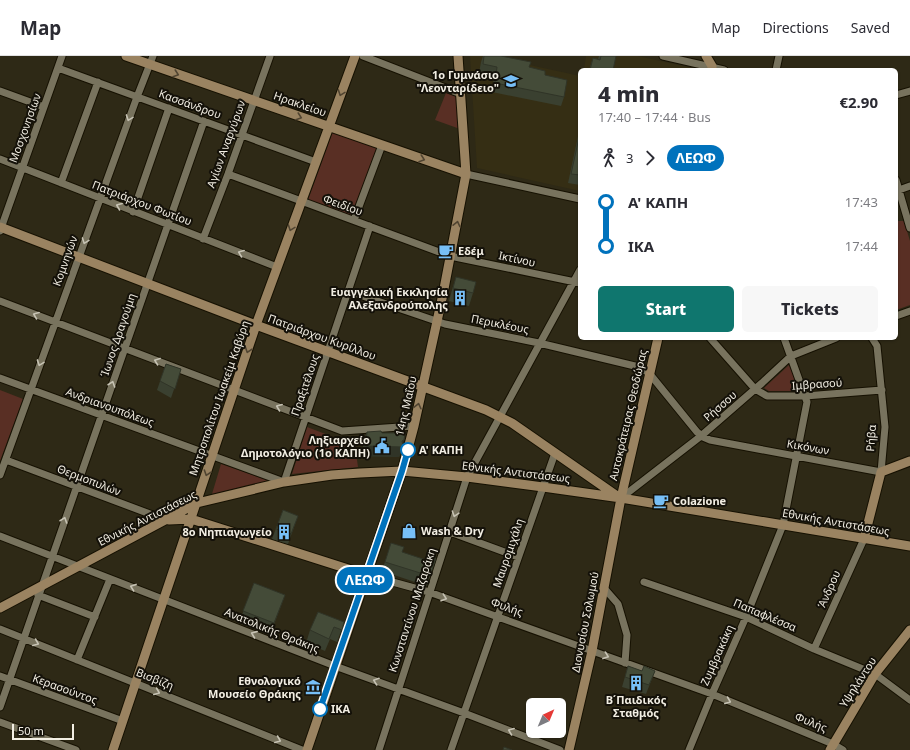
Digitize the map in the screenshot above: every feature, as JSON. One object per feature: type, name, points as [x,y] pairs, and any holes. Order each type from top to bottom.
[{"type":"street","name":"Μοσχονησίων","points":[[0,228],[62,56]]},
{"type":"street","name":"Ηρακλείου","points":[[126,56],[151,60],[254,101],[466,174]]},
{"type":"street","name":"Αγίων Αναργύρων","points":[[202,239],[228,174],[270,56]]},
{"type":"street","name":"Μητροπολίτου Ιωακείμ Καβύρη","points":[[113,750],[256,325],[355,56]]},
{"type":"street","points":[[363,56],[461,94]]},
{"type":"street","name":"14ης Μαΐου","points":[[307,750],[402,471],[414,426],[437,322],[466,174],[458,56]]},
{"type":"street","points":[[663,56],[712,68]]},
{"type":"street","points":[[706,56],[712,68]]},
{"type":"street","points":[[776,68],[779,56]]},
{"type":"street","name":"Κομνηνών","points":[[0,475],[78,257],[151,60]]},
{"type":"street","name":"Κασσάνδρου","points":[[58,68],[316,162]]},
{"type":"street","points":[[61,183],[98,82]]},
{"type":"street","points":[[0,91],[44,107]]},
{"type":"street","points":[[898,94],[910,91]]},
{"type":"street","points":[[133,212],[169,108]]},
{"type":"street","name":"Ίωνος Δραγούμη","points":[[40,591],[204,121]]},
{"type":"street","points":[[354,220],[382,145]]},
{"type":"street","name":"Πατριάρχου Φωτίου","points":[[0,159],[168,226],[277,267]]},
{"type":"street","name":"Φειδίου","points":[[228,174],[450,256]]},
{"type":"street","points":[[466,174],[578,199]]},
{"type":"street","points":[[899,190],[910,186]]},
{"type":"street","points":[[898,187],[910,228]]},
{"type":"street","name":"Πραξιτέλους","points":[[284,482],[370,226]]},
{"type":"street","name":"Πατριάρχου Κυρίλλου","points":[[0,228],[486,410],[512,423],[621,498]]},
{"type":"street","name":"Ικτίνου","points":[[450,256],[577,283]]},
{"type":"street","name":"Κωνσταντίνου Μαζαράκη","points":[[379,750],[467,477],[501,417],[539,343],[577,283]]},
{"type":"street","name":"Περικλέους","points":[[348,291],[437,322],[539,343],[628,364],[649,372]]},
{"type":"street","points":[[0,301],[342,431],[414,426]]},
{"type":"street","points":[[898,315],[910,311]]},
{"type":"street","name":"Αυτοκράτειρας Θεοδώρας","points":[[621,498],[657,340]]},
{"type":"street","points":[[712,340],[755,389]]},
{"type":"street","points":[[785,340],[805,396]]},
{"type":"street","name":"Ρήσσου","points":[[621,498],[701,436],[791,356],[831,340]]},
{"type":"street","name":"Ρήβα","points":[[864,539],[881,472],[885,426],[877,346],[873,340]]},
{"type":"street","points":[[649,372],[701,436]]},
{"type":"street","name":"Ανδριανουπόλεως","points":[[0,378],[284,482]]},
{"type":"street","name":"Ιμβρασού","points":[[755,389],[767,396],[805,396],[882,390]]},
{"type":"street","name":"Ζυμβρακάκη","points":[[689,750],[746,617],[783,525],[806,406],[805,396]]},
{"type":"street","name":"Κικόνων","points":[[701,436],[719,443],[881,472]]},
{"type":"street","name":"Μαυρομιχάλη","points":[[451,750],[555,453]]},
{"type":"street","name":"Θερμοπυλών","points":[[6,460],[166,520]]},
{"type":"street","points":[[881,472],[910,461]]},
{"type":"street","name":"Εθνικής Αντιστάσεως","points":[[0,608],[40,591],[78,567],[196,503],[284,482],[332,475],[402,471],[467,477],[621,498],[910,546]]},
{"type":"street","name":"Διονυσίου Σολωμού","points":[[569,750],[592,651],[621,498]]},
{"type":"street","name":"Φυλής","points":[[166,520],[191,519],[367,575],[430,592],[712,694],[832,747],[843,750]]},
{"type":"street","points":[[450,532],[518,557]]},
{"type":"street","name":"Ανατολικής Θράκης","points":[[0,536],[335,666],[398,688],[560,750]]},
{"type":"street","name":"Άνδρου","points":[[814,649],[864,539]]},
{"type":"street","points":[[77,660],[110,579]]},
{"type":"street","name":"Παπαφλέσσα","points":[[644,582],[746,617],[814,649],[875,674],[910,700]]},
{"type":"street","points":[[604,588],[618,604],[625,627],[627,635],[625,663]]},
{"type":"street","points":[[0,707],[40,591],[95,616]]},
{"type":"street","name":"Βισβίζη","points":[[0,629],[302,750]]},
{"type":"street","name":"Υψηλάντου","points":[[832,747],[875,674],[910,630]]},
{"type":"street","name":"Κερασούντος","points":[[0,676],[123,721]]},
{"type":"street","points":[[0,722],[76,750]]},
{"type":"shaded area","points":[[470,56],[488,56],[578,76],[578,191],[477,168]]},
{"type":"shaded area","points":[[586,56],[638,56],[692,68],[584,68]]},
{"type":"shaded area","points":[[446,93],[459,97],[460,129],[435,120]]},
{"type":"shaded area","points":[[333,131],[378,146],[351,216],[308,200]]},
{"type":"shaded area","points":[[898,221],[904,221],[910,241],[910,305],[898,309]]},
{"type":"shaded area","points":[[789,365],[798,387],[797,391],[769,391],[764,388]]},
{"type":"shaded area","points":[[0,390],[23,399],[0,461]]},
{"type":"shaded area","points":[[307,427],[336,438],[354,438],[358,467],[292,474]]},
{"type":"shaded area","points":[[221,464],[272,482],[212,494]]},
{"type":"building","points":[[484,56],[501,56],[531,62],[529,67],[545,71],[545,75],[567,80],[564,97],[495,83],[497,67],[483,64]]},
{"type":"building","points":[[601,56],[616,56],[613,68],[590,68],[593,58],[600,60]]},
{"type":"building","points":[[578,142],[578,175],[571,174]]},
{"type":"building","points":[[456,277],[476,282],[473,293],[453,288]]},
{"type":"building","points":[[166,364],[181,369],[175,389],[160,381]]},
{"type":"building","points":[[381,431],[382,433],[405,433],[404,440],[402,441],[403,447],[366,446],[367,432]]},
{"type":"building","points":[[283,510],[298,516],[291,534],[276,529]]},
{"type":"building","points":[[391,543],[404,547],[402,552],[426,560],[427,555],[436,558],[430,576],[385,562]]},
{"type":"building","points":[[254,583],[285,595],[274,623],[243,611]]},
{"type":"building","points":[[318,612],[344,622],[342,630],[334,627],[329,639],[310,630]]},
{"type":"building","points":[[628,666],[642,671],[644,666],[655,671],[649,685],[625,677]]},
{"type":"building","points":[[504,747],[512,750],[503,750]]},
{"type":"bus line","name":"ΛΕΩΦ","points":[[320,709],[408,450]]},
{"type":"place","name":"1ο Γυμνάσιο \"Λεονταρίδειο\"","points":[[511,81]]},
{"type":"place","name":"Εδέμ","points":[[446,251]]},
{"type":"place","name":"Ευαγγελική Εκκλησία Αλεξανδρούπολης","points":[[460,298]]},
{"type":"place","name":"Ληξιαρχείο Δημοτολόγιο (1ο ΚΑΠΗ)","points":[[382,446]]},
{"type":"place","name":"Α' ΚΑΠΗ","points":[[408,450]]},
{"type":"place","name":"Colazione","points":[[661,501]]},
{"type":"place","name":"Wash & Dry","points":[[409,531]]},
{"type":"place","name":"8ο Νηπιαγωγείο","points":[[284,532]]},
{"type":"place","name":"Β΄Παιδικός Σταθμός","points":[[636,683]]},
{"type":"place","name":"Εθνολογικό Μουσείο Θράκης","points":[[313,687]]},
{"type":"place","name":"ΙΚΑ","points":[[320,709]]}]
